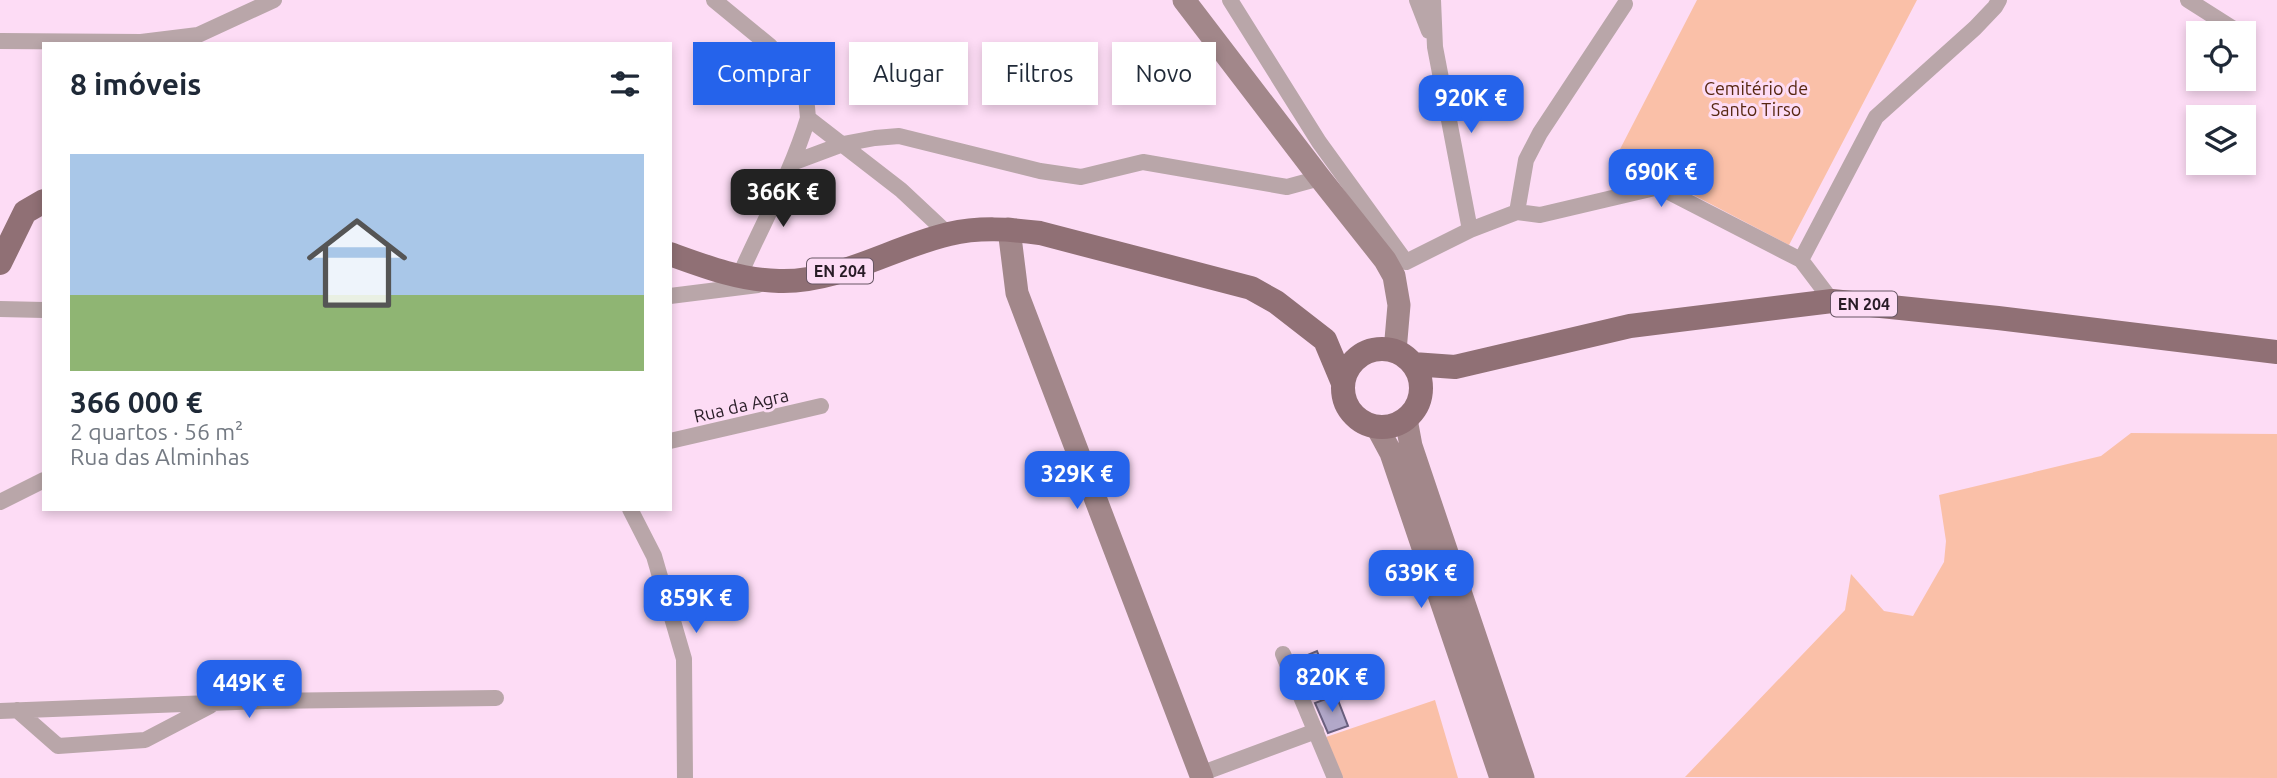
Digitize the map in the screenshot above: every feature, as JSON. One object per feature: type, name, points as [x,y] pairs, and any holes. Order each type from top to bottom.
[{"type":"main road","points":[[0,263],[25,212],[42,202]]},
{"type":"main road","name":"EN 204","points":[[672,255],[739,277],[781,282],[822,277],[948,234],[976,229],[1040,233],[1251,288],[1276,302],[1325,340],[1455,367],[1630,326],[1832,301],[2277,352]]},
{"type":"main road","name":"EN 204","points":[[1325,340],[1343,383],[1347,407],[1365,423],[1377,427]]},
{"type":"main road","points":[[1343,383],[1353,362],[1393,355],[1421,383],[1421,393]]},
{"type":"main road","name":"EN 204","points":[[1406,419],[1413,412],[1421,393],[1455,367]]},
{"type":"main road","points":[[1377,427],[1397,424],[1406,419]]},
{"type":"street","points":[[0,41],[141,42],[198,35],[274,0]]},
{"type":"street","points":[[714,0],[770,46],[805,85],[808,118],[792,163],[781,182],[773,210],[739,277]]},
{"type":"street","points":[[1184,0],[1385,260],[1394,276],[1399,305],[1393,355]]},
{"type":"street","points":[[1230,0],[1319,142],[1406,262],[1470,230],[1517,212],[1540,215],[1660,187],[1801,260],[1832,301]]},
{"type":"street","points":[[1418,0],[1435,47]]},
{"type":"street","points":[[1433,0],[1435,47],[1470,230]]},
{"type":"street","points":[[1801,260],[1876,117],[1975,28],[1999,0]]},
{"type":"street","points":[[2188,0],[2221,21]]},
{"type":"street","points":[[1517,212],[1526,160],[1540,133],[1625,4]]},
{"type":"street","points":[[808,118],[901,190],[948,234]]},
{"type":"street","points":[[792,163],[843,144],[900,136],[1040,171],[1081,177],[1143,162],[1287,187],[1320,178]]},
{"type":"street","points":[[1009,229],[1017,293],[1201,776],[1316,731]]},
{"type":"street","points":[[672,296],[781,282]]},
{"type":"street","points":[[0,309],[42,310]]},
{"type":"street","name":"Rua da Agra","points":[[672,440],[821,406]]},
{"type":"street","points":[[1406,419],[1411,446],[1522,778]]},
{"type":"street","points":[[1377,427],[1391,453],[1501,778]]},
{"type":"street","points":[[0,502],[42,481]]},
{"type":"street","points":[[631,511],[654,556],[684,659],[685,778]]},
{"type":"street","points":[[1283,654],[1335,778]]},
{"type":"street","points":[[0,711],[215,703],[496,698]]},
{"type":"street","points":[[17,710],[58,746],[145,740],[215,703]]},
{"type":"green space","name":"Cemitério de Santo Tirso","points":[[1697,0],[1917,0],[1789,245],[1617,155]]},
{"type":"green space","points":[[2131,433],[2277,434],[2277,778],[1685,777],[1845,610],[1851,574],[1884,611],[1913,616],[1944,562],[1946,541],[1939,495],[2101,456]]},
{"type":"green space","points":[[1435,700],[1458,778],[1343,778],[1326,737]]},
{"type":"building","points":[[1317,651],[1325,671],[1305,679],[1298,659]]},
{"type":"building","points":[[1366,656],[1375,680],[1348,689],[1340,664]]},
{"type":"building","points":[[1336,695],[1348,726],[1328,733],[1315,703]]}]
